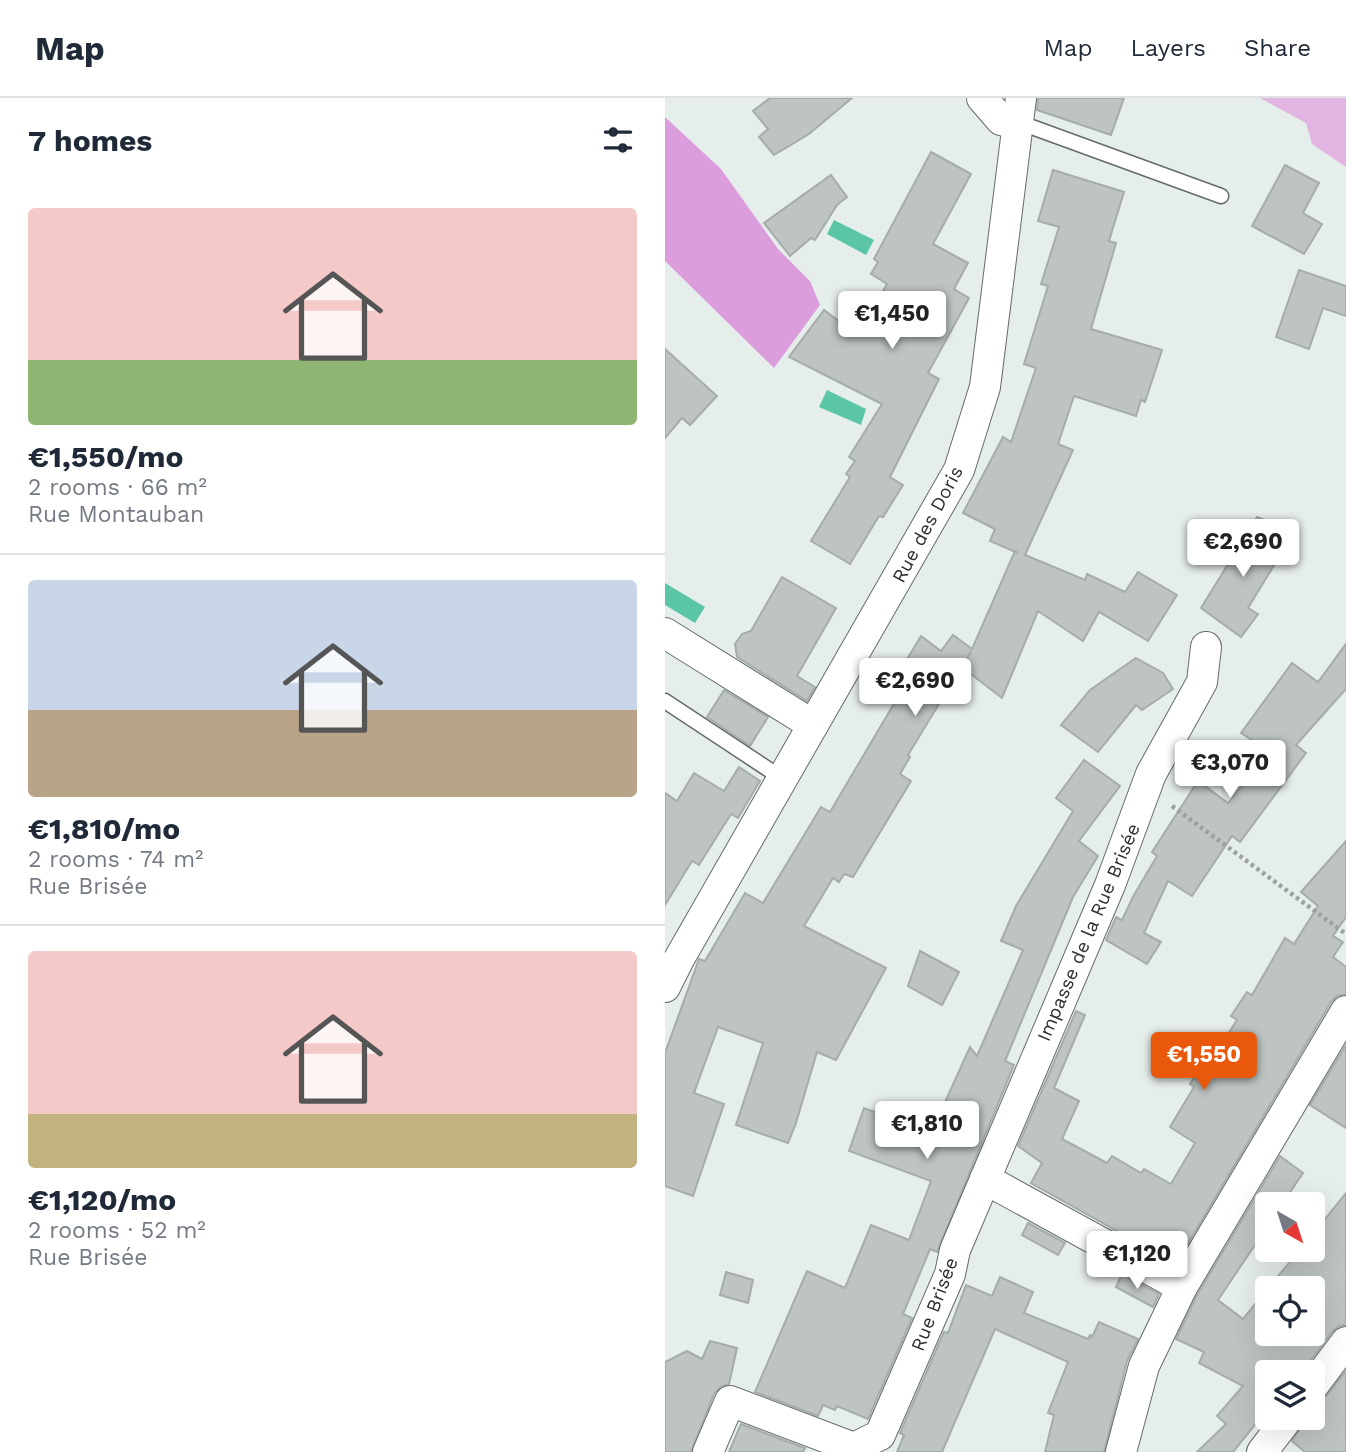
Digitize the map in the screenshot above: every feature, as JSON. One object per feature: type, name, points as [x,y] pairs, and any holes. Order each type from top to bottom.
[{"type":"street","points":[[982,98],[1001,120],[1018,111]]},
{"type":"street","name":"Rue des Doris","points":[[665,987],[678,958],[959,470],[985,387],[1018,111]]},
{"type":"street","points":[[665,632],[813,725]]},
{"type":"street","name":"Impasse de la Rue Brisée","points":[[985,1179],[1110,885],[1151,774],[1202,682],[1206,647]]},
{"type":"street","points":[[1121,1452],[1145,1366],[1182,1287],[1346,1011]]},
{"type":"street","points":[[985,1179],[1182,1287]]},
{"type":"street","name":"Rue Brisée","points":[[708,1452],[730,1401],[854,1448],[880,1435],[950,1274],[955,1250],[985,1179]]},
{"type":"street","points":[[1325,1370],[1346,1342]]},
{"type":"street","points":[[1262,1452],[1279,1430]]},
{"type":"lane","points":[[1018,111],[1221,195]]},
{"type":"lane","points":[[665,701],[783,779]]},
{"type":"path","points":[[1147,788],[1346,934]]},
{"type":"shaded area","points":[[1260,98],[1346,98],[1346,167],[1312,144],[1306,123]]},
{"type":"shaded area","points":[[665,117],[721,169],[778,249],[810,281],[820,305],[774,368],[665,261]]},
{"type":"shaded area","points":[[834,220],[874,240],[866,255],[827,234]]},
{"type":"shaded area","points":[[827,390],[866,409],[861,425],[819,407]]},
{"type":"shaded area","points":[[665,583],[705,607],[695,623],[665,605]]},
{"type":"building","points":[[770,98],[852,98],[809,134],[774,155],[759,137],[768,129],[753,111]]},
{"type":"building","points":[[1038,98],[1124,98],[1111,135],[1037,110]]},
{"type":"building","points":[[931,152],[971,174],[933,244],[968,263],[954,289],[969,298],[928,373],[939,379],[890,477],[903,485],[883,517],[879,516],[850,564],[811,541],[850,477],[846,474],[855,461],[849,457],[882,404],[789,357],[824,310],[858,336],[887,284],[871,274],[878,262],[874,259]]},
{"type":"building","points":[[1285,165],[1319,183],[1303,213],[1322,224],[1304,254],[1252,226]]},
{"type":"building","points":[[1053,170],[1124,192],[1109,241],[1116,243],[1091,329],[1162,350],[1145,402],[1141,400],[1136,416],[1074,396],[1058,444],[1073,450],[1025,555],[1085,580],[1087,574],[1125,592],[1138,572],[1177,595],[1148,641],[1099,612],[1083,641],[1038,611],[1002,698],[963,668],[971,651],[908,755],[910,757],[900,774],[911,781],[853,877],[844,874],[839,882],[833,878],[804,926],[886,968],[836,1060],[817,1052],[788,1143],[736,1125],[763,1043],[718,1027],[694,1093],[724,1104],[693,1196],[665,1186],[665,1053],[699,959],[705,961],[745,893],[763,903],[821,807],[830,812],[895,702],[880,693],[892,670],[898,674],[921,636],[941,651],[953,635],[972,649],[1015,552],[990,541],[995,529],[963,513],[1003,437],[1011,442],[1036,368],[1024,364],[1048,286],[1041,284],[1059,227],[1038,221]]},
{"type":"building","points":[[831,175],[847,197],[837,205],[815,240],[811,238],[790,256],[764,223]]},
{"type":"building","points":[[1299,270],[1346,286],[1346,316],[1323,308],[1309,349],[1276,337]]},
{"type":"building","points":[[665,349],[717,396],[690,425],[682,418],[665,438]]},
{"type":"building","points":[[1257,517],[1278,525],[1268,554],[1276,562],[1248,608],[1258,614],[1241,637],[1201,608]]},
{"type":"building","points":[[782,577],[836,608],[797,676],[815,687],[807,701],[737,657],[735,644],[742,634],[751,631]]},
{"type":"building","points":[[1346,644],[1346,689],[1296,745],[1306,753],[1240,842],[1232,836],[1192,896],[1168,881],[1144,933],[1161,942],[1147,964],[1106,940],[1116,917],[1122,920],[1157,856],[1152,852],[1198,781],[1228,803],[1269,751],[1241,733],[1292,663],[1318,682]]},
{"type":"building","points":[[1136,658],[1163,673],[1173,689],[1142,710],[1136,705],[1098,752],[1061,725],[1090,690]]},
{"type":"building","points":[[724,690],[768,717],[750,746],[707,717]]},
{"type":"building","points":[[1084,760],[1120,786],[1079,841],[1098,856],[1073,897],[1005,1061],[1014,1065],[937,1252],[930,1249],[903,1314],[912,1318],[868,1419],[837,1406],[835,1410],[823,1405],[818,1416],[755,1392],[807,1271],[845,1288],[871,1225],[909,1240],[931,1181],[849,1151],[864,1108],[931,1133],[970,1047],[977,1056],[1023,950],[1001,941],[1016,906],[1073,811],[1056,798]]},
{"type":"building","points":[[739,767],[760,781],[738,818],[731,814],[699,865],[692,861],[665,905],[665,793],[677,801],[694,773],[724,791]]},
{"type":"building","points":[[1346,841],[1346,917],[1333,936],[1343,942],[1333,957],[1346,967],[1346,994],[1337,996],[1331,1002],[1176,1264],[1031,1183],[1042,1163],[1018,1146],[1076,1011],[1085,1015],[1054,1088],[1079,1101],[1062,1139],[1107,1163],[1112,1156],[1141,1173],[1144,1169],[1171,1184],[1195,1143],[1170,1127],[1194,1087],[1190,1084],[1205,1059],[1210,1062],[1237,1020],[1231,1016],[1247,992],[1252,995],[1285,938],[1294,944],[1318,906],[1301,892]]},
{"type":"building","points":[[920,951],[959,972],[942,1005],[908,986]]},
{"type":"building","points":[[1346,1045],[1346,1128],[1310,1105]]},
{"type":"building","points":[[1280,1156],[1303,1173],[1290,1192],[1259,1192]]},
{"type":"building","points":[[1346,1193],[1346,1325],[1339,1326],[1325,1341],[1325,1276],[1278,1276],[1290,1262],[1325,1262],[1325,1219]]},
{"type":"building","points":[[1255,1198],[1255,1245],[1218,1300],[1243,1319],[1255,1304],[1255,1346],[1322,1346],[1311,1360],[1255,1360],[1255,1425],[1233,1452],[1197,1452],[1226,1424],[1217,1416],[1243,1386],[1199,1363],[1204,1352],[1176,1339],[1197,1295]]},
{"type":"building","points":[[1028,1223],[1065,1243],[1058,1255],[1022,1235]]},
{"type":"building","points":[[726,1272],[753,1280],[748,1303],[720,1295]]},
{"type":"building","points":[[1122,1274],[1159,1294],[1153,1307],[1116,1287]]},
{"type":"building","points":[[1000,1277],[1033,1292],[1024,1313],[1088,1339],[1090,1335],[1092,1337],[1099,1322],[1138,1339],[1127,1361],[1104,1452],[1045,1452],[1054,1415],[1048,1413],[1068,1362],[995,1329],[942,1452],[897,1452],[904,1435],[900,1433],[944,1332],[948,1333],[966,1285],[992,1296]]},
{"type":"building","points":[[710,1341],[737,1348],[729,1384],[720,1387],[714,1394],[691,1452],[665,1452],[665,1362],[687,1351],[702,1359]]},
{"type":"building","points":[[1346,1371],[1346,1452],[1305,1452],[1292,1441],[1299,1430],[1325,1430],[1325,1397]]},
{"type":"building","points":[[741,1424],[805,1448],[803,1452],[729,1452]]}]
